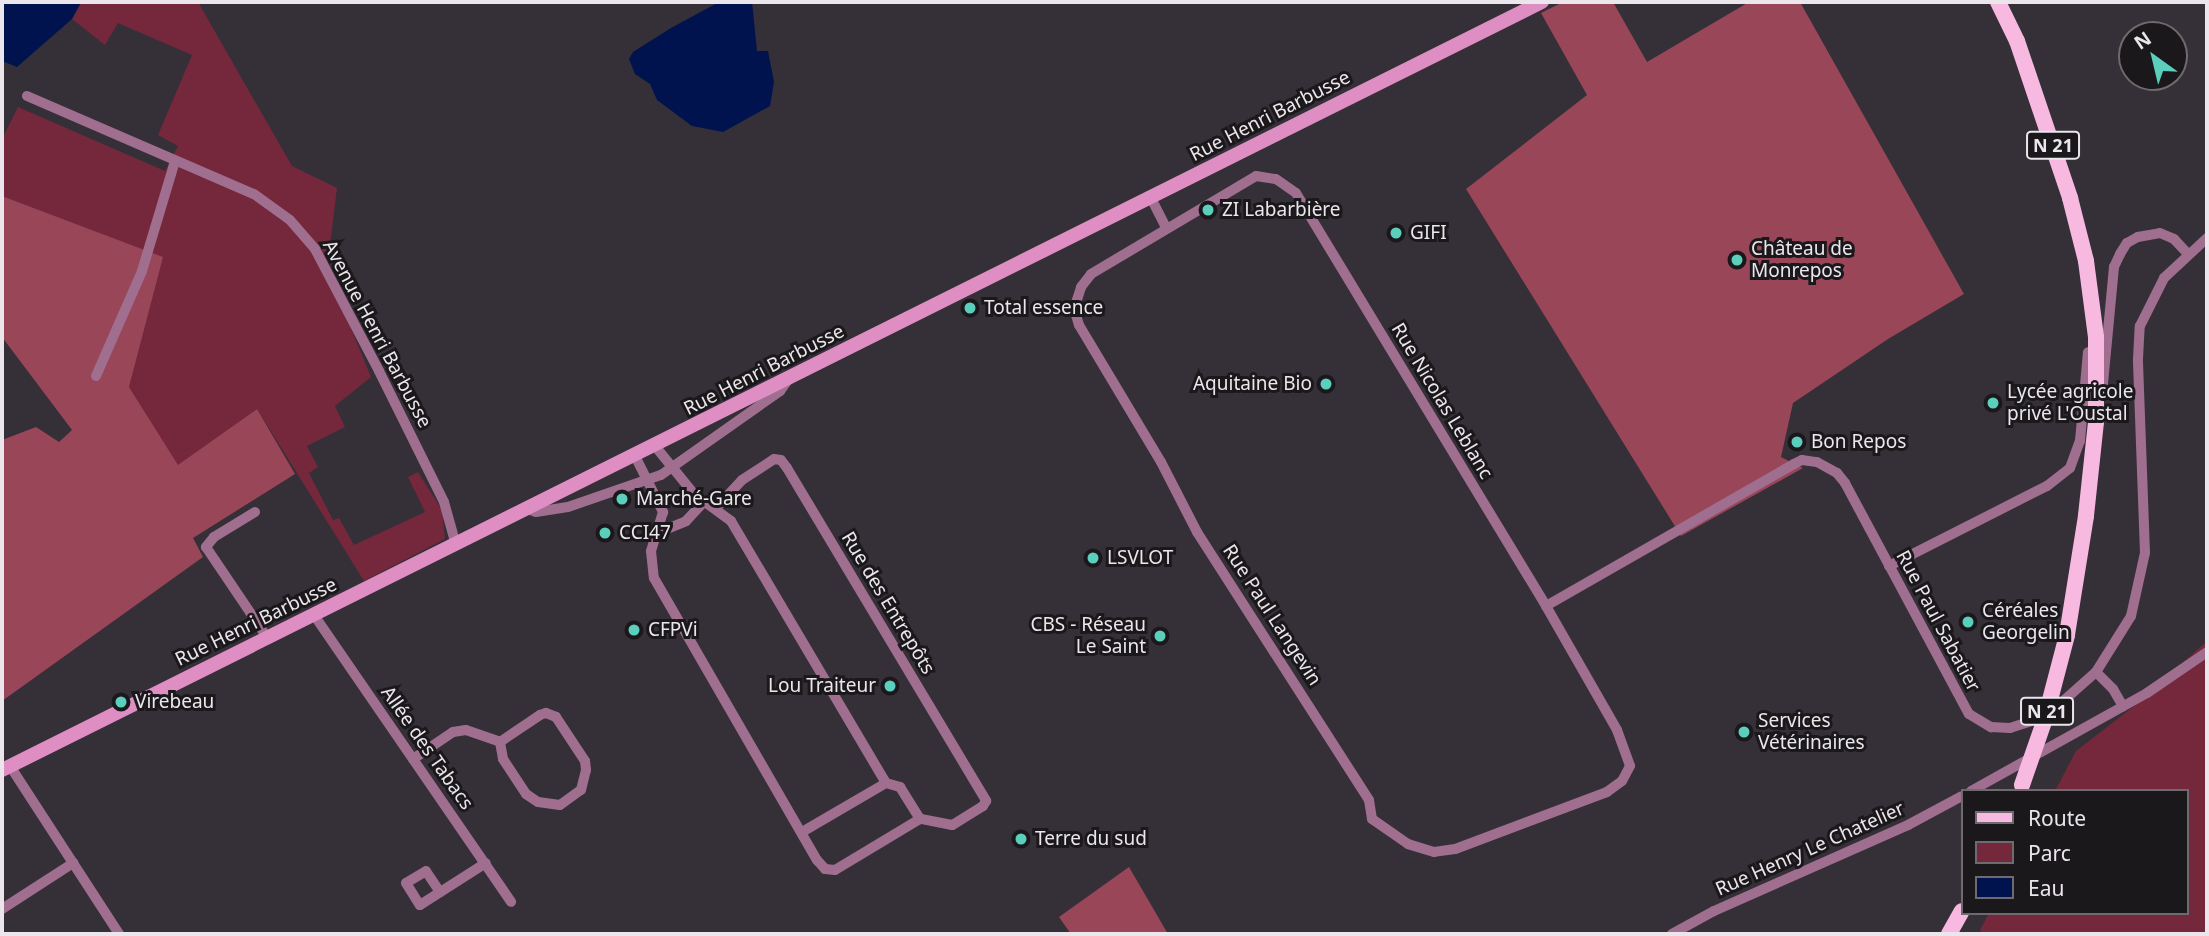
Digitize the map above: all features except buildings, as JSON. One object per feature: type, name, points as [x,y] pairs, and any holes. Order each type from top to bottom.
[{"type":"main road","name":"Rue Henri Barbusse","points":[[6,768],[1542,2]]},
{"type":"main road","name":"N 21","points":[[1998,2],[2017,41],[2066,186],[2091,293],[2096,337],[2097,411],[2086,516],[2067,635],[2045,719],[2021,788]]},
{"type":"main road","points":[[1949,934],[1960,915]]},
{"type":"street","name":"Avenue Henri Barbusse","points":[[27,96],[254,194],[290,220],[315,249],[444,502],[456,545]]},
{"type":"street","points":[[96,376],[142,271],[175,161]]},
{"type":"street","name":"Rue Nicolas Leblanc","points":[[1167,227],[1256,176],[1276,179],[1296,193],[1546,606],[1629,757]]},
{"type":"street","points":[[1151,198],[1167,227]]},
{"type":"street","name":"Rue Paul Langevin","points":[[1167,227],[1091,274],[1081,287],[1074,309],[1075,316],[1161,462],[1197,532],[1369,800],[1372,819],[1418,848],[1434,852],[1455,849],[1607,792],[1625,776],[1630,766],[1629,757]]},
{"type":"street","points":[[2097,411],[2103,389],[2115,267],[2120,254],[2127,243],[2138,237],[2160,233],[2174,239],[2188,254]]},
{"type":"street","name":"Rue Paul Sabatier","points":[[1546,606],[1802,460],[1825,464],[1838,473],[1961,703],[1984,725],[2010,728],[2023,725],[2061,703],[2096,672],[2130,615],[2141,580],[2144,510],[2138,337],[2153,295],[2164,278],[2207,237]]},
{"type":"street","points":[[1889,566],[2048,486],[2070,468],[2080,441],[2088,386],[2091,293]]},
{"type":"street","points":[[527,509],[536,512],[568,507],[649,481],[673,469],[780,391],[788,380]]},
{"type":"street","points":[[635,456],[663,512],[651,551],[654,578],[802,832],[825,869],[835,870],[920,819],[900,787],[886,783],[731,522],[716,508],[704,502],[655,446]]},
{"type":"street","name":"Rue des Entrepôts","points":[[716,508],[742,480],[774,459],[784,464],[986,801],[984,806],[952,825],[920,819]]},
{"type":"street","points":[[657,533],[686,521],[704,502]]},
{"type":"street","points":[[256,512],[214,537],[206,547],[268,639]]},
{"type":"street","name":"Allée des Tabacs","points":[[314,615],[511,902]]},
{"type":"street","points":[[1974,789],[2123,706],[2207,652]]},
{"type":"street","points":[[2096,672],[2113,689],[2123,706]]},
{"type":"street","points":[[547,713],[556,717],[585,761],[585,780],[581,790],[560,805],[547,805],[532,799],[503,759],[500,742],[540,715],[547,713]]},
{"type":"street","points":[[413,759],[453,732],[484,734],[500,742]]},
{"type":"street","points":[[6,768],[119,934]]},
{"type":"street","points":[[802,832],[886,783]]},
{"type":"street","name":"Rue Henry Le Chatelier","points":[[1672,934],[1714,911],[1908,825],[1960,797]]},
{"type":"street","points":[[2,909],[73,863]]},
{"type":"street","points":[[440,891],[486,863]]},
{"type":"green space","points":[[82,2],[198,2],[292,166],[337,188],[327,270],[371,377],[335,406],[345,427],[307,446],[318,467],[309,473],[333,520],[339,518],[354,545],[425,512],[408,477],[418,472],[442,510],[445,539],[364,581],[257,409],[178,466],[129,387],[162,257],[2,196],[2,139],[18,107],[165,171],[178,146],[158,135],[192,55],[118,23],[105,45],[72,19]]},
{"type":"green space","points":[[2207,641],[2207,934],[1984,934],[1980,930],[1988,915],[2188,915],[2188,789],[2056,789],[2076,751],[2142,700]]},
{"type":"shaded area","points":[[1563,2],[1613,2],[1647,62],[1749,2],[1800,2],[1964,294],[1888,339],[1793,403],[1781,457],[1803,468],[1681,536],[1466,189],[1587,95],[1541,13]]},
{"type":"shaded area","points":[[2,196],[163,257],[129,387],[178,465],[257,409],[295,474],[193,538],[203,557],[2,701],[2,440],[36,427],[59,442],[72,430],[2,337]]},
{"type":"shaded area","points":[[1129,867],[1168,934],[1071,934],[1059,917]]},
{"type":"water","points":[[2,2],[81,2],[72,19],[17,67],[2,61]]},
{"type":"water","points":[[719,2],[752,2],[757,51],[768,51],[774,82],[770,106],[723,132],[692,126],[657,100],[650,84],[635,74],[629,59],[633,52]]},
{"type":"place","name":"ZI Labarbière","points":[[1208,210]]},
{"type":"place","name":"GIFI","points":[[1396,233]]},
{"type":"place","name":"Château de Monrepos","points":[[1737,260]]},
{"type":"place","name":"Total essence","points":[[970,308]]},
{"type":"place","name":"Aquitaine Bio","points":[[1326,384]]},
{"type":"place","name":"Lycée agricole privé L'Oustal","points":[[1993,403]]},
{"type":"place","name":"Bon Repos","points":[[1797,442]]},
{"type":"place","name":"Marché-Gare","points":[[622,499]]},
{"type":"place","name":"CCI47","points":[[605,533]]},
{"type":"place","name":"LSVLOT","points":[[1093,558]]},
{"type":"place","name":"Céréales Georgelin","points":[[1968,622]]},
{"type":"place","name":"CFPVi","points":[[634,630]]},
{"type":"place","name":"CBS - Réseau Le Saint","points":[[1160,636]]},
{"type":"place","name":"Lou Traiteur","points":[[890,686]]},
{"type":"place","name":"Virebeau","points":[[121,702]]},
{"type":"place","name":"Services Vétérinaires","points":[[1744,732]]},
{"type":"place","name":"Terre du sud","points":[[1021,839]]}]
